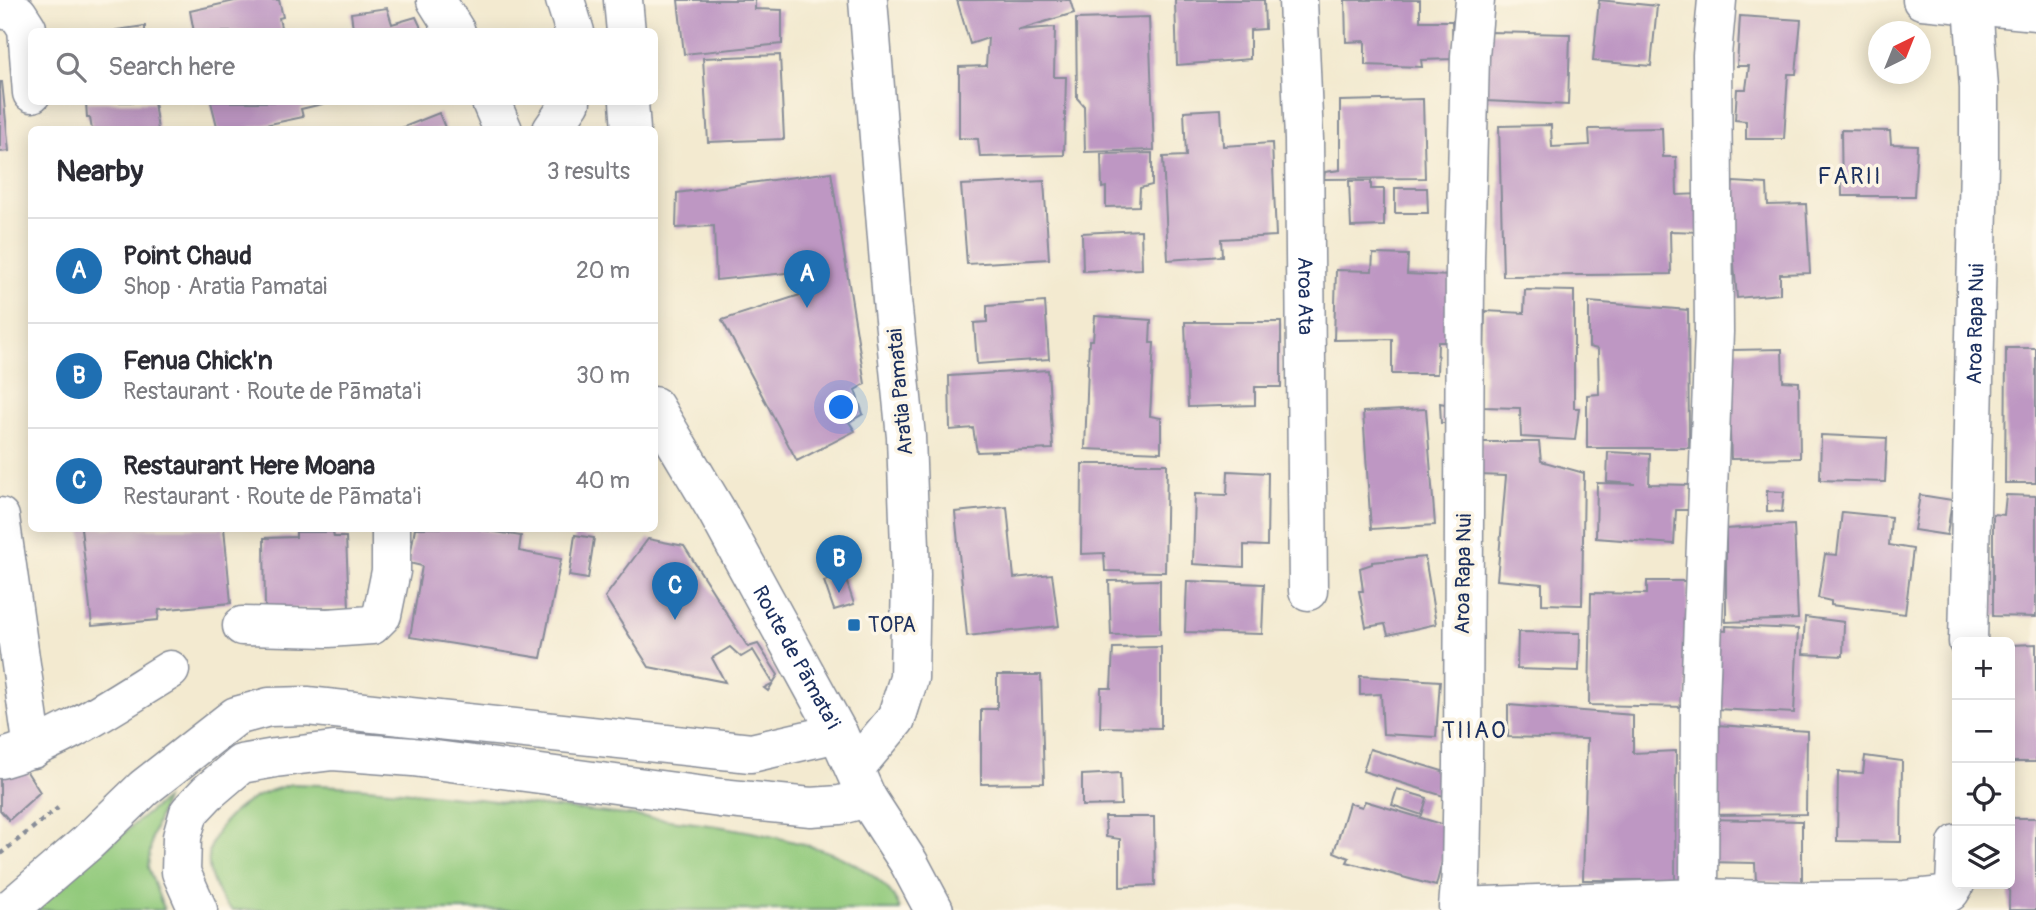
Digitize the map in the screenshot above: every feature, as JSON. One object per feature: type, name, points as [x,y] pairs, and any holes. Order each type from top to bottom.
[{"type":"main road","points":[[436,0],[454,28]]},
{"type":"main road","points":[[565,0],[574,28]]},
{"type":"main road","points":[[622,0],[626,28]]},
{"type":"main road","name":"Aratia Pamatai","points":[[861,783],[896,719],[909,678],[911,588],[906,437],[889,262],[869,0]]},
{"type":"main road","name":"Aroa Ata","points":[[1298,0],[1304,140],[1308,591]]},
{"type":"main road","name":"Aroa Rapa Nui","points":[[1475,0],[1470,56],[1465,258],[1461,873],[1458,907],[1699,898],[1905,900],[1943,896],[1952,889]]},
{"type":"main road","points":[[1699,898],[1700,700],[1714,332],[1712,55],[1717,0]]},
{"type":"main road","points":[[1922,0],[2036,10]]},
{"type":"main road","name":"Aroa Rapa Nui","points":[[1968,637],[1981,4]]},
{"type":"main road","points":[[0,8],[18,14],[27,28],[28,43]]},
{"type":"main road","points":[[492,105],[501,126]]},
{"type":"main road","points":[[555,126],[569,105]]},
{"type":"main road","points":[[629,105],[631,126]]},
{"type":"main road","name":"Route de Pāmata'i","points":[[658,413],[716,510],[838,733],[861,783],[934,910]]},
{"type":"main road","points":[[0,517],[16,754],[99,713],[170,670]]},
{"type":"main road","points":[[243,626],[328,628],[372,625],[382,615],[391,571],[391,532]]},
{"type":"main road","points":[[9,910],[87,844],[144,788],[215,732],[236,716],[269,707],[307,706],[751,753],[838,733]]},
{"type":"main road","points":[[198,910],[181,872],[182,837],[189,812],[242,764],[333,751],[413,757],[720,798],[811,807],[840,805],[861,783]]},
{"type":"green space","points":[[291,784],[426,793],[759,833],[823,850],[845,859],[869,873],[889,890],[900,910],[232,910],[219,895],[214,884],[209,857],[211,845],[224,822],[244,804],[264,793]]},
{"type":"green space","points":[[165,799],[152,837],[148,867],[164,910],[29,910]]},
{"type":"building","points":[[239,0],[279,0],[283,17],[279,18],[281,28],[193,28],[190,11]]},
{"type":"building","points":[[678,0],[755,0],[755,9],[782,10],[782,44],[684,54]]},
{"type":"building","points":[[957,0],[1070,0],[1074,13],[1017,30],[1055,27],[1054,77],[1066,77],[1064,155],[980,157],[978,139],[959,138],[959,67],[986,66],[988,38],[970,44]]},
{"type":"building","points":[[1175,0],[1264,0],[1265,29],[1250,30],[1250,59],[1177,65]]},
{"type":"building","points":[[1345,0],[1420,0],[1420,21],[1452,21],[1453,59],[1421,60],[1422,67],[1365,65],[1365,41],[1346,42]]},
{"type":"building","points":[[1599,0],[1657,6],[1651,66],[1593,61]]},
{"type":"building","points":[[387,8],[392,24],[416,17],[421,28],[353,28],[351,13]]},
{"type":"building","points":[[1740,16],[1801,20],[1796,74],[1788,74],[1784,139],[1746,139],[1746,121],[1735,120],[1737,89],[1746,89],[1749,66],[1737,66]]},
{"type":"building","points":[[1149,17],[1154,150],[1085,152],[1084,106],[1077,98],[1076,19]]},
{"type":"building","points":[[1489,32],[1570,34],[1568,105],[1486,101]]},
{"type":"building","points":[[780,55],[784,139],[708,142],[703,58]]},
{"type":"building","points":[[0,82],[9,151],[0,152]]},
{"type":"building","points":[[1423,99],[1425,178],[1324,179],[1325,172],[1340,170],[1340,101]]},
{"type":"building","points":[[86,105],[154,105],[157,126],[91,126],[90,118],[87,118]]},
{"type":"building","points":[[212,105],[318,105],[301,109],[303,117],[260,126],[217,126]]},
{"type":"building","points":[[1221,109],[1223,146],[1272,143],[1276,236],[1221,239],[1222,256],[1168,260],[1163,157],[1186,156],[1184,111]]},
{"type":"building","points":[[439,113],[444,126],[406,126]]},
{"type":"building","points":[[1551,125],[1552,147],[1590,145],[1589,129],[1662,128],[1663,157],[1676,157],[1677,195],[1703,194],[1703,232],[1670,231],[1671,274],[1503,276],[1499,126]]},
{"type":"building","points":[[1841,130],[1890,131],[1891,144],[1917,145],[1914,196],[1842,196]]},
{"type":"building","points":[[1152,153],[1152,185],[1140,188],[1139,206],[1106,207],[1106,187],[1102,188],[1101,154]]},
{"type":"building","points":[[831,172],[865,384],[855,390],[863,414],[849,422],[855,431],[797,461],[722,320],[800,295],[795,272],[716,280],[714,226],[676,228],[677,193]]},
{"type":"building","points":[[1044,181],[1049,259],[967,264],[961,185]]},
{"type":"building","points":[[1349,181],[1371,181],[1371,189],[1384,189],[1384,226],[1351,227]]},
{"type":"building","points":[[1733,182],[1767,184],[1768,205],[1806,204],[1810,273],[1780,274],[1780,294],[1737,298],[1729,207]]},
{"type":"building","points":[[1395,188],[1427,188],[1428,213],[1395,213]]},
{"type":"building","points":[[1141,230],[1142,269],[1083,271],[1082,233]]},
{"type":"building","points":[[1373,254],[1408,255],[1407,274],[1451,276],[1450,342],[1438,342],[1437,374],[1392,374],[1392,339],[1334,340],[1336,270],[1372,271]]},
{"type":"building","points":[[1525,290],[1574,291],[1574,408],[1579,408],[1575,440],[1521,437],[1520,408],[1483,407],[1485,311],[1524,313]]},
{"type":"building","points":[[1045,302],[1049,359],[977,364],[974,323],[987,322],[987,306]]},
{"type":"building","points":[[1589,302],[1688,310],[1689,448],[1587,448],[1587,395],[1599,394],[1598,349],[1589,347]]},
{"type":"building","points":[[1095,316],[1151,320],[1150,343],[1154,343],[1150,416],[1161,418],[1161,452],[1085,449],[1089,340],[1093,340]]},
{"type":"building","points":[[1185,322],[1281,322],[1281,387],[1255,387],[1255,405],[1188,407]]},
{"type":"building","points":[[2006,348],[2036,348],[2036,483],[2005,483]]},
{"type":"building","points":[[1782,349],[1783,381],[1799,382],[1800,458],[1731,459],[1728,382],[1732,350]]},
{"type":"building","points":[[1048,370],[1053,449],[977,452],[973,428],[950,430],[949,376]]},
{"type":"building","points":[[1440,403],[1450,405],[1450,423],[1441,423]]},
{"type":"building","points":[[1426,409],[1435,525],[1371,529],[1363,412]]},
{"type":"building","points":[[1821,435],[1887,438],[1885,482],[1820,480]]},
{"type":"building","points":[[1481,442],[1539,442],[1541,461],[1584,473],[1582,605],[1542,604],[1542,584],[1497,580],[1506,476],[1480,475]]},
{"type":"building","points":[[1608,452],[1650,454],[1649,484],[1689,485],[1688,510],[1676,510],[1674,544],[1596,538],[1597,483],[1635,484],[1607,482]]},
{"type":"building","points":[[1082,464],[1167,464],[1165,572],[1105,571],[1104,553],[1081,554]]},
{"type":"building","points":[[1228,471],[1268,473],[1267,546],[1244,545],[1244,567],[1193,564],[1195,494],[1227,495]]},
{"type":"building","points":[[1767,491],[1784,492],[1782,512],[1767,511]]},
{"type":"building","points":[[1920,495],[1952,500],[1947,535],[1914,530]]},
{"type":"building","points":[[2006,495],[2036,496],[2036,617],[1993,616],[1993,514],[2004,515]]},
{"type":"building","points":[[1007,507],[1014,578],[1052,574],[1059,626],[967,636],[955,512]]},
{"type":"building","points":[[1842,512],[1891,517],[1889,545],[1913,549],[1905,614],[1831,605],[1831,601],[1818,598],[1825,554],[1837,555]]},
{"type":"building","points":[[1794,525],[1798,619],[1726,622],[1726,529]]},
{"type":"building","points":[[81,532],[224,532],[231,603],[159,610],[158,620],[92,626]]},
{"type":"building","points":[[296,532],[333,532],[334,537],[346,537],[349,608],[265,609],[264,538],[296,537]]},
{"type":"building","points":[[414,532],[496,532],[521,536],[519,551],[561,559],[541,658],[410,637],[422,566],[409,563]]},
{"type":"building","points":[[575,535],[594,538],[588,579],[569,576]]},
{"type":"building","points":[[648,539],[684,546],[748,647],[758,644],[778,675],[773,683],[753,650],[741,657],[730,647],[712,658],[725,682],[649,667],[605,597]]},
{"type":"building","points":[[1425,557],[1436,624],[1388,635],[1385,624],[1366,627],[1359,591],[1363,591],[1360,568],[1372,562]]},
{"type":"building","points":[[844,574],[854,604],[834,610],[824,581]]},
{"type":"building","points":[[1160,580],[1160,634],[1111,635],[1109,581]]},
{"type":"building","points":[[1187,581],[1264,584],[1262,634],[1185,632]]},
{"type":"building","points":[[1647,581],[1688,581],[1687,707],[1589,705],[1591,593],[1647,594]]},
{"type":"building","points":[[1805,617],[1844,622],[1843,656],[1803,654]]},
{"type":"building","points":[[1726,626],[1798,629],[1794,713],[1717,709],[1715,630],[1726,631]]},
{"type":"building","points":[[1518,632],[1580,633],[1579,671],[1517,669]]},
{"type":"building","points":[[2036,644],[2036,762],[2015,762],[2015,645]]},
{"type":"building","points":[[1161,647],[1161,728],[1100,727],[1101,688],[1111,688],[1113,648]]},
{"type":"building","points":[[997,675],[1041,675],[1044,783],[981,784],[981,709],[997,709]]},
{"type":"building","points":[[1360,676],[1440,681],[1436,737],[1383,734],[1381,694],[1360,695]]},
{"type":"building","points":[[1508,705],[1633,715],[1633,753],[1676,751],[1675,880],[1583,880],[1587,739],[1508,737]]},
{"type":"building","points":[[1717,725],[1807,731],[1806,814],[1711,815]]},
{"type":"building","points":[[1370,749],[1452,774],[1450,798],[1363,771]]},
{"type":"building","points":[[1865,756],[1902,761],[1901,842],[1837,841],[1838,772],[1863,773]]},
{"type":"building","points":[[22,764],[40,792],[9,820],[0,810],[0,777]]},
{"type":"building","points":[[1120,773],[1121,805],[1082,806],[1082,775]]},
{"type":"building","points":[[1397,789],[1427,798],[1422,815],[1392,805]]},
{"type":"building","points":[[1365,801],[1451,827],[1436,886],[1347,862],[1349,858],[1334,852],[1349,803],[1362,807]]},
{"type":"building","points":[[1105,817],[1154,817],[1155,885],[1120,887],[1120,839],[1106,837]]},
{"type":"building","points":[[2015,818],[2036,818],[2036,910],[2009,910],[2009,889],[2015,889]]},
{"type":"building","points":[[1706,819],[1802,821],[1802,882],[1756,881],[1755,863],[1706,862]]},
{"type":"place","name":"Point Chaud","points":[[807,308]]},
{"type":"place","name":"Fenua Chick'n","points":[[839,593]]},
{"type":"place","name":"Restaurant Here Moana","points":[[675,620]]},
{"type":"place","name":"TOPA","points":[[854,625]]},
{"type":"district","name":"FARII","points":[[1850,176]]},
{"type":"district","name":"TIIAO","points":[[1475,730]]}]
